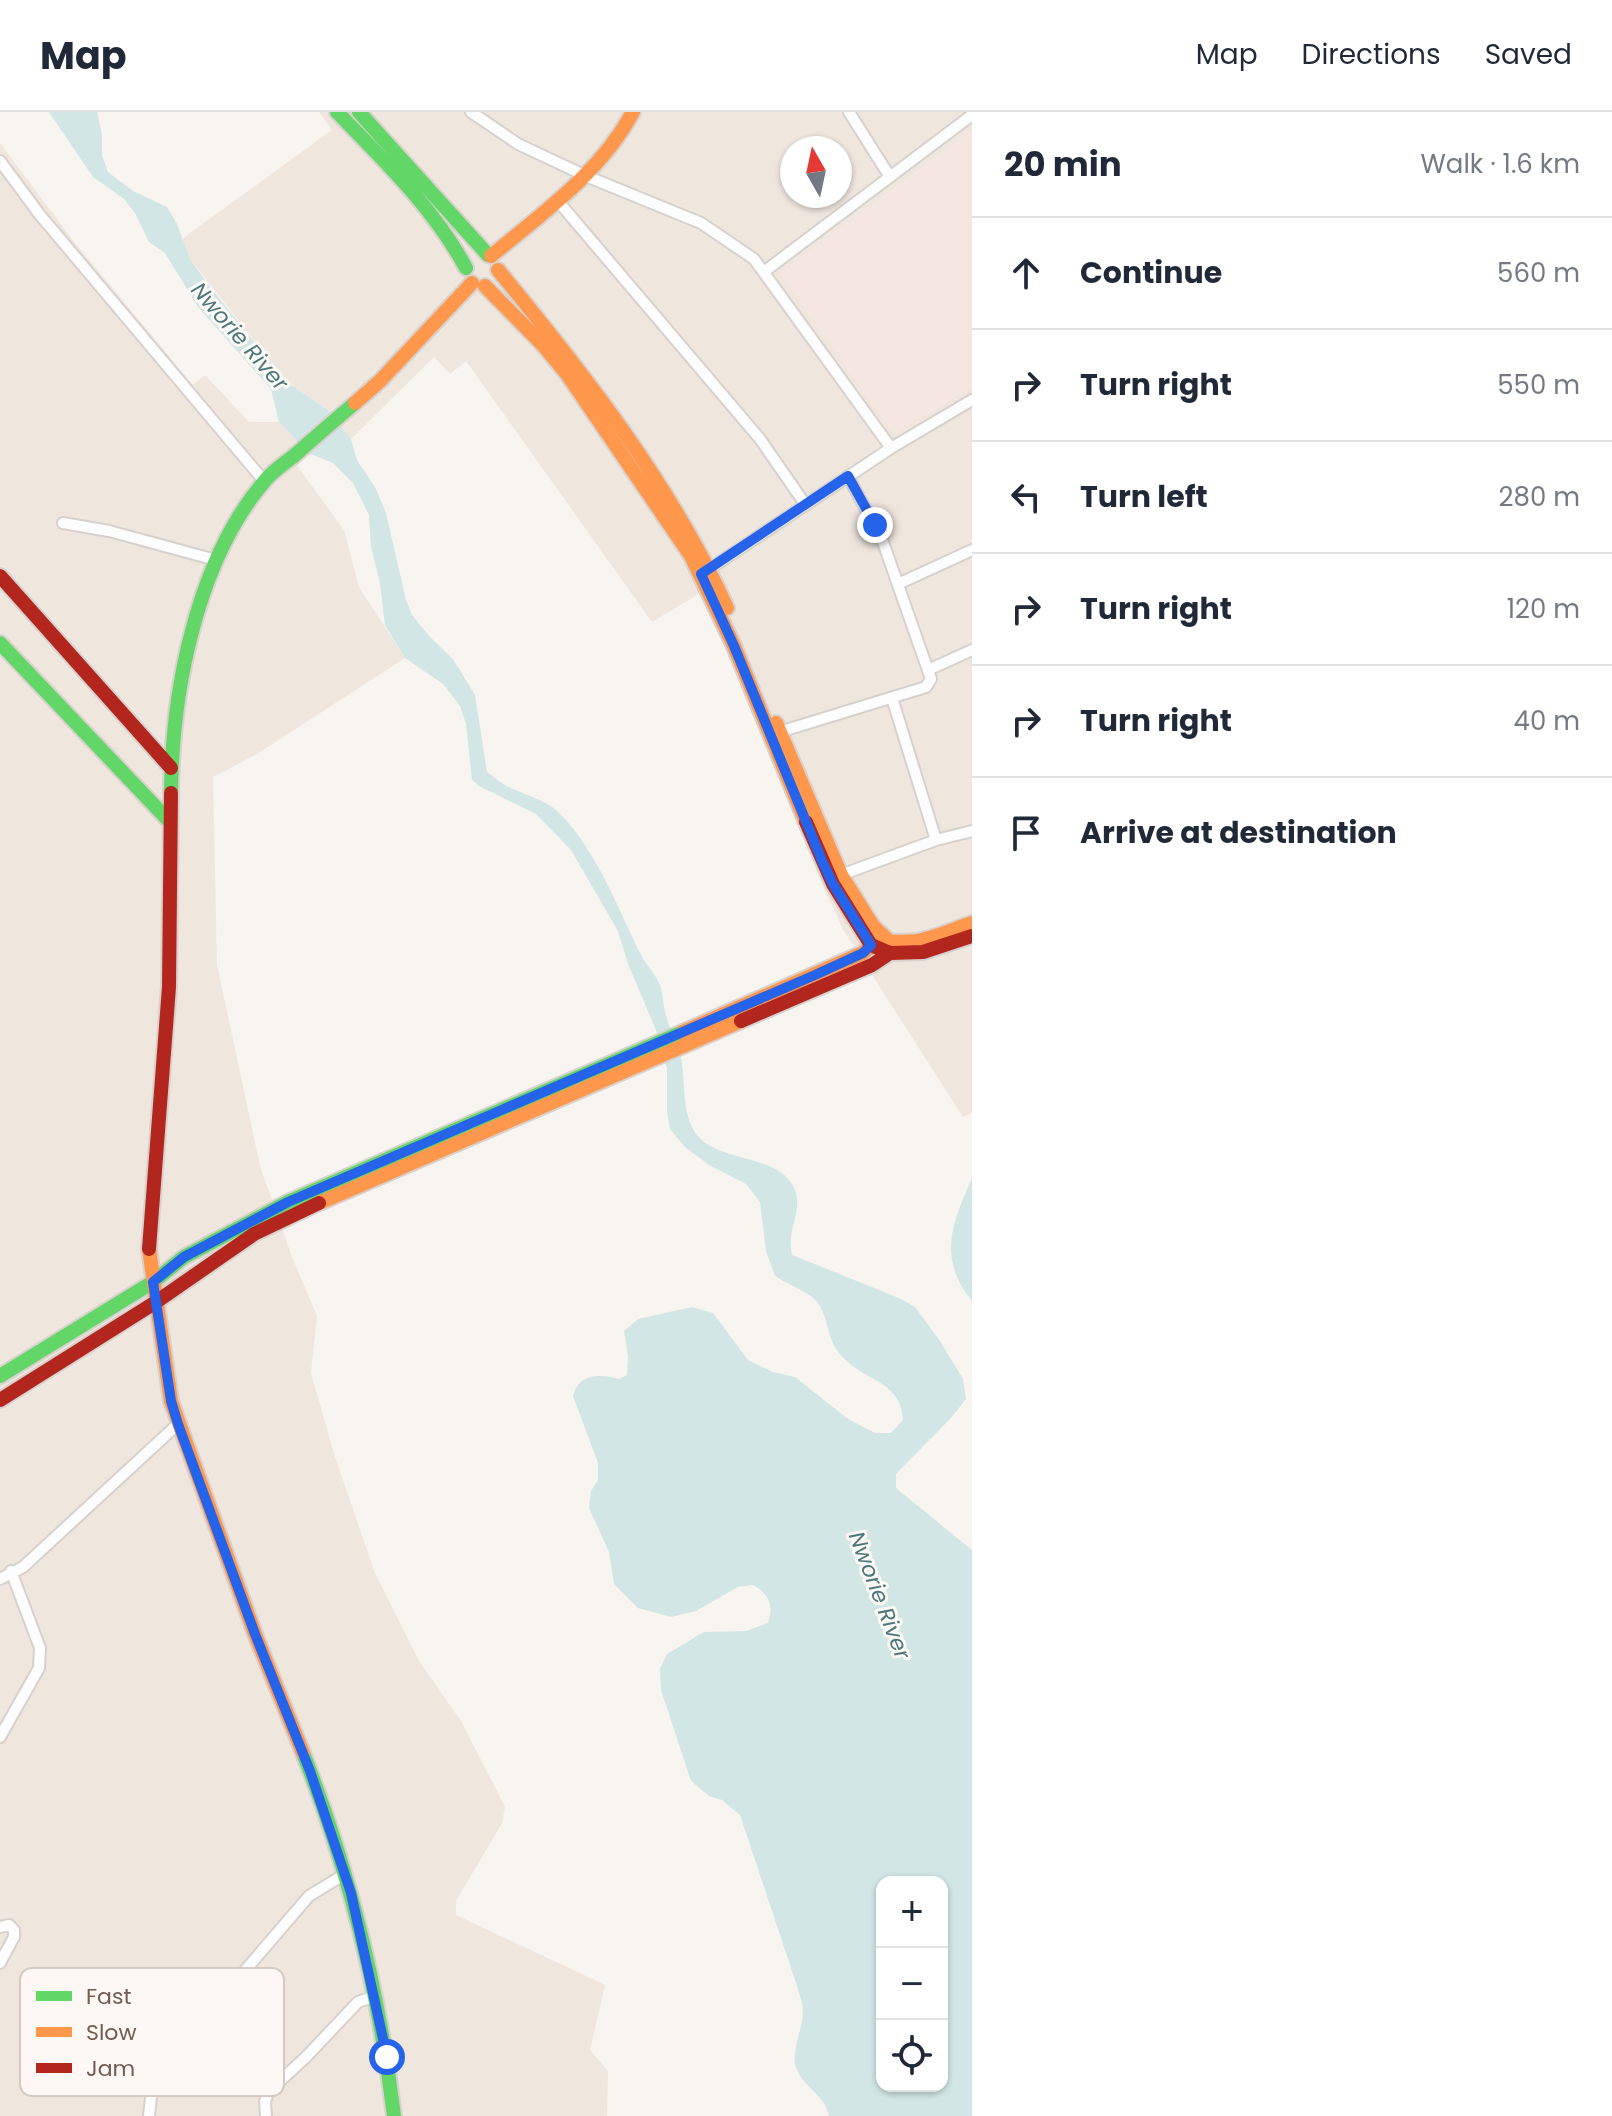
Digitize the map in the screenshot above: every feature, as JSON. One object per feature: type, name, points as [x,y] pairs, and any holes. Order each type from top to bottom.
[{"type":"main road","points":[[337,112],[429,209],[457,250],[468,278],[479,284],[543,345],[567,374],[705,572]]},
{"type":"main road","points":[[359,112],[496,262],[498,270],[600,398],[705,572],[734,646],[836,877],[871,945]]},
{"type":"main road","points":[[466,268],[475,255],[489,255],[586,176],[611,150],[633,112]]},
{"type":"main road","points":[[394,2116],[375,1996],[345,1874],[310,1771],[255,1634],[171,1401],[148,1245],[169,987],[171,768],[182,670],[194,620],[216,560],[242,512],[264,481],[380,381],[479,284],[493,282],[498,270]]},
{"type":"main road","points":[[0,576],[171,768]]},
{"type":"main road","points":[[0,643],[170,822]]},
{"type":"main road","points":[[836,877],[889,946]]},
{"type":"main road","points":[[0,1376],[153,1282],[184,1257],[288,1202],[706,1029],[872,965],[889,946],[972,923]]},
{"type":"main road","points":[[706,1029],[863,953],[871,945],[923,952],[972,936]]},
{"type":"main road","points":[[0,1400],[156,1302],[254,1234],[636,1058]]},
{"type":"street","points":[[471,112],[518,144],[586,176],[701,223],[754,259],[891,448]]},
{"type":"street","points":[[849,112],[890,177]]},
{"type":"street","points":[[765,271],[972,115]]},
{"type":"street","points":[[0,161],[40,215],[264,481]]},
{"type":"street","points":[[557,200],[760,439],[805,504]]},
{"type":"street","points":[[705,572],[891,448],[972,400]]},
{"type":"street","points":[[775,734],[926,687],[931,679],[875,525],[848,476]]},
{"type":"street","points":[[63,523],[109,531],[216,560]]},
{"type":"street","points":[[898,584],[972,550]]},
{"type":"street","points":[[928,670],[972,650]]},
{"type":"street","points":[[892,698],[936,840]]},
{"type":"street","points":[[836,877],[936,840],[972,831]]},
{"type":"street","points":[[0,1579],[23,1567],[178,1424]]},
{"type":"street","points":[[0,1737],[39,1668],[40,1648],[11,1571]]},
{"type":"street","points":[[247,1968],[309,1896],[345,1874]]},
{"type":"street","points":[[0,1927],[9,1925],[14,1930],[14,1937],[0,1963]]},
{"type":"street","points":[[284,2077],[358,2002],[375,1996]]},
{"type":"street","points":[[149,2116],[151,2096]]},
{"type":"street","points":[[266,2116],[267,2096]]},
{"type":"shaded area","points":[[319,112],[972,112],[972,1113],[963,1117],[844,931],[702,592],[652,622],[466,361],[450,374],[434,357],[351,439],[328,410],[287,382],[190,259],[182,239],[332,130]]},
{"type":"shaded area","points":[[972,130],[972,387],[894,435],[779,273]]},
{"type":"shaded area","points":[[0,143],[75,243],[193,385],[205,375],[249,422],[279,422],[310,454],[298,467],[344,530],[359,587],[405,658],[257,754],[213,777],[217,965],[260,1166],[292,1257],[317,1316],[311,1373],[334,1454],[375,1573],[419,1661],[461,1721],[505,1807],[502,1823],[456,1901],[456,1915],[605,1985],[590,2050],[608,2071],[607,2116],[0,2116]]},
{"type":"water","name":"Nworie River","points":[[49,112],[97,112],[102,134],[102,155],[108,172],[133,191],[167,207],[190,259],[207,283],[287,382],[328,410],[351,439],[357,460],[375,487],[386,513],[412,615],[453,659],[475,695],[487,772],[501,783],[556,810],[570,824],[593,858],[642,956],[659,983],[664,1009],[681,1058],[688,1118],[697,1135],[707,1144],[764,1164],[788,1178],[797,1198],[791,1237],[792,1255],[915,1307],[963,1379],[966,1399],[896,1474],[896,1488],[972,1550],[972,2116],[829,2116],[823,2101],[797,2071],[795,2057],[803,2017],[802,2005],[740,1815],[691,1781],[661,1690],[660,1669],[667,1654],[704,1632],[746,1631],[768,1623],[769,1601],[753,1585],[738,1587],[696,1611],[671,1617],[638,1608],[614,1584],[609,1552],[589,1508],[591,1491],[598,1480],[598,1463],[573,1396],[585,1379],[605,1376],[619,1379],[627,1375],[624,1331],[638,1319],[692,1307],[713,1313],[748,1360],[773,1372],[795,1377],[848,1419],[875,1433],[891,1433],[903,1420],[900,1406],[895,1395],[886,1387],[844,1359],[832,1341],[817,1302],[775,1276],[766,1251],[760,1202],[746,1184],[709,1165],[685,1147],[670,1129],[667,1068],[656,1030],[628,964],[618,931],[571,850],[536,814],[472,780],[466,724],[460,706],[443,684],[405,658],[385,625],[380,583],[371,547],[369,515],[353,483],[333,463],[310,454],[279,422],[271,389],[198,307],[165,253],[149,242],[135,213],[124,199],[93,177]]},
{"type":"water","points":[[972,1178],[972,1301],[954,1270],[951,1240]]},
{"type":"traffic: fast","points":[[337,112],[423,205],[466,268]]},
{"type":"traffic: fast","points":[[359,112],[488,255]]},
{"type":"traffic: fast","points":[[171,793],[176,713],[183,672],[192,630],[220,551],[240,515],[266,479],[355,403]]},
{"type":"traffic: fast","points":[[0,643],[170,822]]},
{"type":"traffic: fast","points":[[0,1376],[153,1282],[184,1257],[288,1202],[683,1032]]},
{"type":"traffic: fast","points":[[303,1753],[335,1841],[360,1932],[380,2024],[394,2116]]},
{"type":"traffic: slow","points":[[491,256],[588,173],[620,134],[633,112]]},
{"type":"traffic: slow","points":[[498,270],[562,349],[653,474],[705,562],[727,608]]},
{"type":"traffic: slow","points":[[355,403],[380,381],[472,283]]},
{"type":"traffic: slow","points":[[485,286],[567,374],[691,556],[734,646],[806,822]]},
{"type":"traffic: slow","points":[[776,723],[841,875],[873,926],[888,940],[889,945]]},
{"type":"traffic: slow","points":[[683,1032],[863,953],[876,944],[924,940],[972,923]]},
{"type":"traffic: slow","points":[[319,1203],[741,1021]]},
{"type":"traffic: slow","points":[[149,1249],[171,1401],[255,1634],[303,1753]]},
{"type":"traffic: jam","points":[[0,576],[171,768]]},
{"type":"traffic: jam","points":[[149,1249],[169,987],[171,793]]},
{"type":"traffic: jam","points":[[806,822],[833,884],[871,945],[890,953],[923,952],[972,936]]},
{"type":"traffic: jam","points":[[741,1021],[872,965],[890,953]]},
{"type":"traffic: jam","points":[[0,1400],[156,1302],[254,1234],[319,1203]]},
{"type":"route","points":[[387,2057],[351,1893],[310,1771],[255,1634],[171,1401],[153,1282],[184,1257],[288,1202],[815,975],[863,953],[871,945],[823,863],[734,646],[701,574],[848,476],[875,525]]}]
